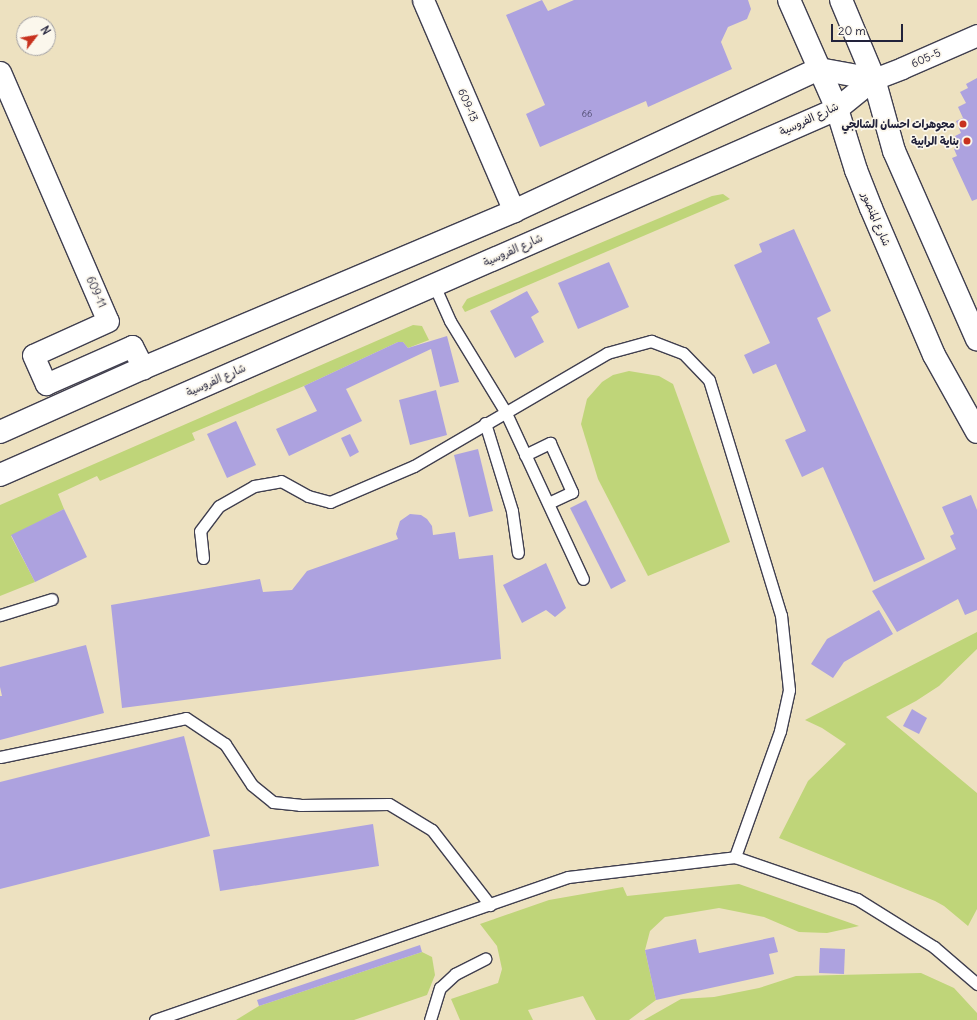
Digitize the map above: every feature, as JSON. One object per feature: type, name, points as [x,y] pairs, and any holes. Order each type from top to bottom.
[{"type":"street","name":"609-13","points":[[423,0],[514,211]]},
{"type":"street","name":"شارع المنصور","points":[[789,0],[836,109],[856,170],[934,355],[977,432]]},
{"type":"street","points":[[841,0],[874,79],[894,151],[977,339]]},
{"type":"street","name":"605-5","points":[[874,79],[977,35]]},
{"type":"street","points":[[0,432],[143,368],[514,211],[819,69],[874,79]]},
{"type":"street","name":"609-11","points":[[0,72],[108,321],[33,355],[46,384],[132,346],[143,368]]},
{"type":"street","name":"شارع الفروسية","points":[[0,475],[836,109],[874,79]]},
{"type":"lane","points":[[434,285],[450,321],[505,412],[583,579]]},
{"type":"lane","points":[[203,558],[200,531],[219,506],[254,486],[281,481],[308,496],[330,502],[414,466],[485,423],[607,353],[651,341],[683,353],[710,380],[781,615],[790,690],[780,731],[735,856]]},
{"type":"lane","points":[[485,423],[512,511],[518,553]]},
{"type":"lane","points":[[525,455],[550,443],[572,492],[548,503]]},
{"type":"lane","points":[[0,615],[52,599]]},
{"type":"lane","points":[[0,757],[186,718],[225,744],[252,785],[272,802],[300,806],[389,804],[432,830],[490,905]]},
{"type":"lane","points":[[155,1020],[568,877],[735,856],[856,899],[934,947],[977,984]]},
{"type":"lane","points":[[430,1020],[440,988],[455,974],[485,959]]},
{"type":"green space","points":[[723,194],[730,199],[465,312],[462,307],[467,299],[712,196]]},
{"type":"green space","points":[[413,325],[422,326],[429,340],[408,348],[403,342],[398,342],[304,386],[192,433],[195,440],[100,481],[97,476],[58,494],[64,509],[11,536],[35,582],[0,596],[0,505]]},
{"type":"green space","points":[[629,371],[659,376],[673,384],[730,542],[648,576],[598,479],[581,424],[587,399],[602,382],[613,375]]},
{"type":"green space","points":[[977,632],[977,649],[939,686],[916,701],[886,717],[977,793],[977,909],[968,926],[944,906],[935,901],[779,838],[808,781],[846,744],[822,728],[805,720]]},
{"type":"green space","points":[[739,884],[859,926],[827,933],[799,932],[764,917],[719,908],[665,917],[650,931],[645,950],[656,1000],[629,1020],[596,1020],[583,996],[528,1010],[533,1020],[460,1020],[451,999],[498,983],[502,969],[497,946],[480,924],[549,900],[623,887],[627,896]]},
{"type":"green space","points":[[422,952],[432,957],[435,975],[427,995],[354,1020],[236,1020],[259,1006]]},
{"type":"green space","points":[[921,973],[954,988],[977,1013],[977,1020],[644,1020],[681,999],[714,997],[759,988],[796,976]]},
{"type":"building","points":[[542,0],[548,11],[574,0],[748,0],[751,9],[747,19],[728,27],[721,42],[732,69],[648,107],[646,101],[540,147],[526,114],[545,105],[506,15]]},
{"type":"building","name":"بناية الرابية","points":[[977,78],[977,199],[972,201],[952,158],[957,156],[954,149],[960,146],[955,136],[961,133],[956,121],[963,118],[958,107],[966,103],[960,92],[968,88],[966,84]]},
{"type":"building","points":[[794,229],[831,311],[817,318],[925,559],[874,582],[823,467],[802,477],[785,440],[806,431],[776,364],[753,374],[744,355],[770,343],[734,265],[762,252],[759,244]]},
{"type":"building","points":[[609,262],[629,307],[578,329],[558,283]]},
{"type":"building","points":[[527,291],[539,312],[531,317],[544,342],[515,358],[490,311]]},
{"type":"building","points":[[447,336],[459,382],[440,387],[431,349],[346,389],[362,421],[289,456],[276,429],[317,411],[304,386],[398,342],[403,342],[408,348]]},
{"type":"building","points":[[436,390],[447,435],[410,445],[399,400]]},
{"type":"building","points":[[236,421],[256,465],[227,478],[207,434]]},
{"type":"building","points":[[350,434],[359,452],[350,457],[341,438]]},
{"type":"building","points":[[478,449],[493,511],[469,517],[454,455]]},
{"type":"building","points":[[971,495],[977,510],[977,610],[965,615],[958,599],[897,632],[872,591],[956,549],[950,536],[954,534],[942,507]]},
{"type":"building","points":[[586,500],[626,581],[611,589],[570,508]]},
{"type":"building","points":[[64,509],[87,557],[35,582],[11,535]]},
{"type":"building","points":[[410,514],[421,515],[427,519],[432,526],[433,535],[455,532],[459,559],[493,555],[501,659],[122,708],[111,605],[260,579],[263,592],[292,590],[307,571],[398,539],[396,534],[400,521]]},
{"type":"building","points":[[546,563],[566,608],[555,617],[546,610],[522,623],[503,585]]},
{"type":"building","points":[[879,610],[893,634],[844,662],[833,678],[811,664],[827,639]]},
{"type":"building","points":[[86,645],[104,713],[0,740],[0,696],[2,696],[0,687],[0,667]]},
{"type":"building","points":[[912,709],[927,718],[919,734],[903,726]]},
{"type":"building","points":[[184,736],[210,836],[0,889],[0,782]]},
{"type":"building","points":[[373,824],[379,866],[220,891],[213,850]]},
{"type":"building","points":[[774,937],[778,952],[769,954],[774,974],[656,1000],[645,950],[696,939],[699,953]]},
{"type":"building","points":[[420,945],[422,952],[259,1006],[257,1000]]},
{"type":"building","points":[[820,948],[845,949],[844,974],[819,973]]},
{"type":"place","name":"مجوهرات احسان الشالجي","points":[[963,124]]},
{"type":"place","name":"بناية الرابية","points":[[967,141]]}]
